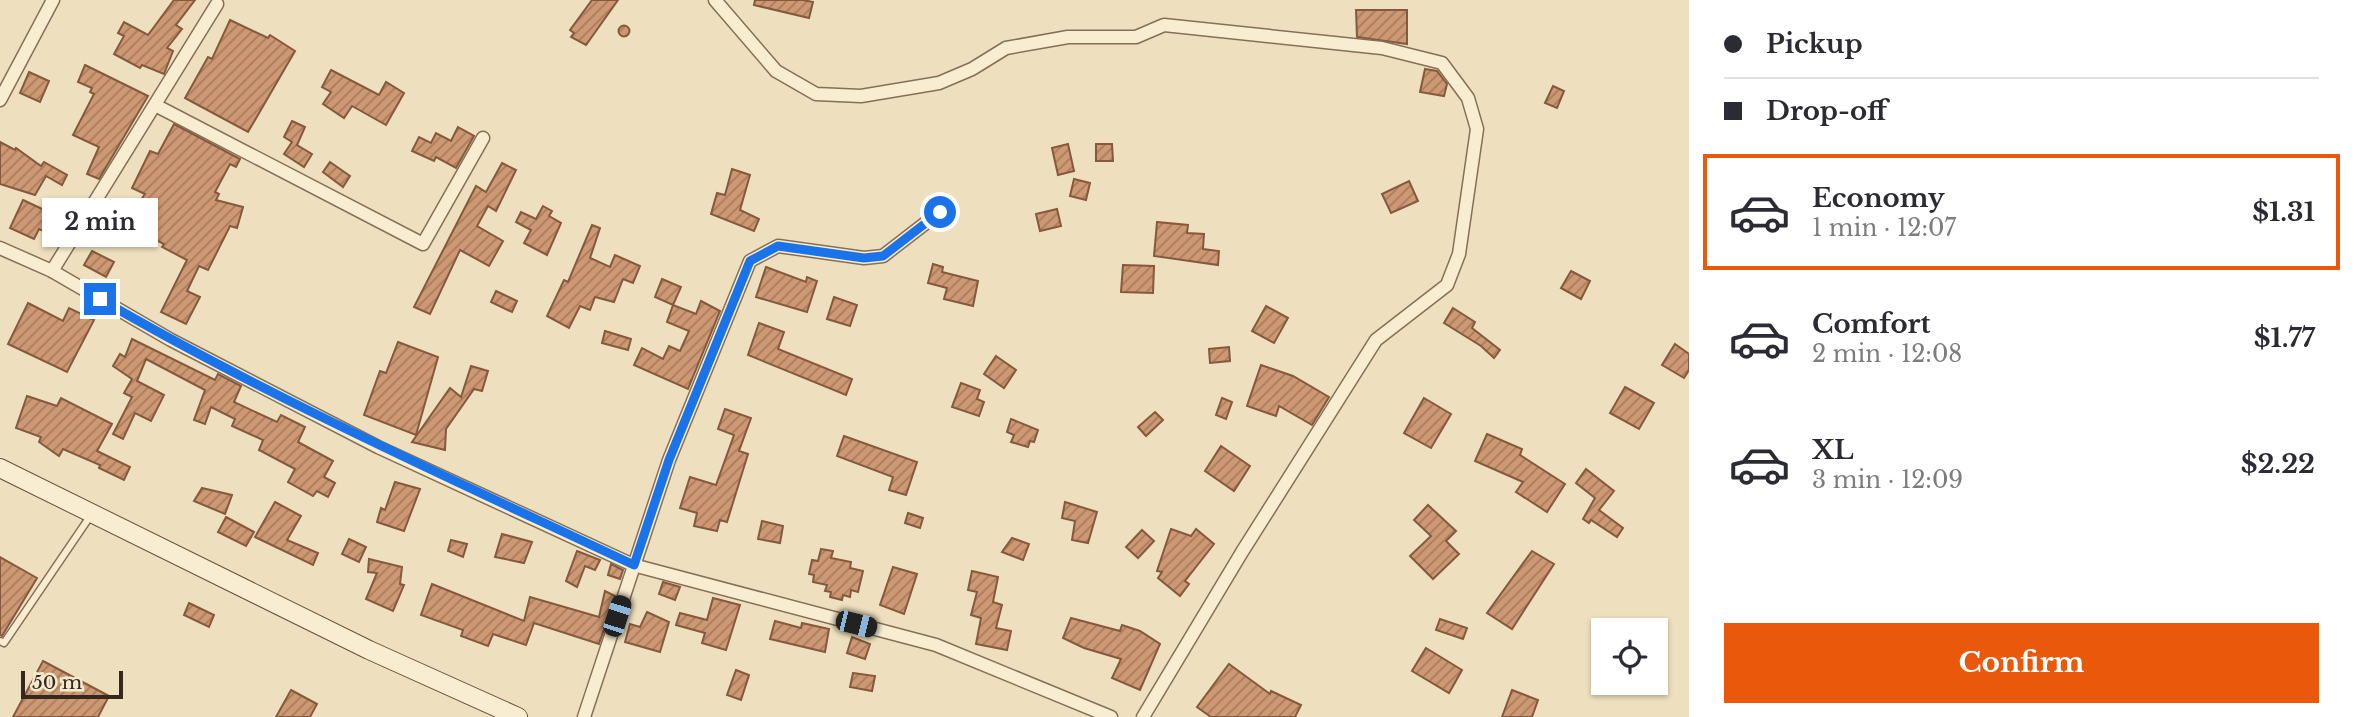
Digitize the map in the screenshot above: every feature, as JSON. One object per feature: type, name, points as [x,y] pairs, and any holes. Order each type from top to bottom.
[{"type":"main road","points":[[0,468],[369,650],[518,717]]},
{"type":"street","points":[[1,96],[53,0]]},
{"type":"street","points":[[715,0],[776,71],[816,94],[861,96],[940,83],[972,69],[1006,48],[1068,37],[1136,37],[1164,25],[1382,48],[1442,63],[1468,97],[1477,130],[1458,254],[1447,285],[1376,340],[1242,552],[1143,717]]},
{"type":"street","points":[[52,271],[217,4]]},
{"type":"street","points":[[155,105],[423,244],[483,138]]},
{"type":"street","points":[[584,717],[669,460],[750,261],[778,246],[864,258],[883,256],[940,212]]},
{"type":"street","points":[[0,248],[52,271],[171,340],[366,441],[634,565],[936,645],[1111,717]]},
{"type":"lane","points":[[0,641],[4,643],[92,514]]},
{"type":"building","points":[[174,0],[195,0],[176,25],[182,29],[167,48],[173,51],[164,74],[142,65],[140,68],[114,54],[124,36],[118,33],[124,22],[148,35]]},
{"type":"building","points":[[592,0],[618,0],[586,45],[571,37],[574,33],[570,30]]},
{"type":"building","points":[[755,0],[813,2],[809,18],[754,5]]},
{"type":"building","points":[[1356,10],[1407,10],[1407,44],[1357,37]]},
{"type":"building","points":[[230,20],[268,38],[270,35],[295,51],[248,132],[185,98],[208,57],[212,59]]},
{"type":"building","points":[[624,25],[630,31],[624,37],[618,31]]},
{"type":"building","points":[[85,65],[148,96],[99,179],[87,174],[99,147],[73,135],[94,94],[90,92],[92,88],[78,82]]},
{"type":"building","points":[[1425,69],[1437,71],[1447,84],[1444,96],[1420,92]]},
{"type":"building","points":[[331,70],[379,95],[386,82],[404,93],[386,125],[352,106],[344,118],[323,104],[331,92],[322,87]]},
{"type":"building","points":[[29,72],[49,81],[40,102],[20,93]]},
{"type":"building","points":[[1553,86],[1564,91],[1557,108],[1545,103]]},
{"type":"building","points":[[292,121],[305,127],[297,145],[312,154],[304,167],[284,154],[292,142],[284,137]]},
{"type":"building","points":[[174,124],[240,159],[236,167],[230,164],[215,192],[219,194],[216,200],[243,207],[237,228],[230,226],[208,270],[199,266],[187,291],[200,297],[186,324],[161,312],[187,260],[162,247],[164,244],[147,235],[157,217],[138,204],[145,194],[132,188],[150,151],[158,154]]},
{"type":"building","points":[[458,127],[474,136],[456,168],[436,157],[434,161],[412,151],[419,137],[431,143],[436,133],[451,141]]},
{"type":"building","points":[[0,142],[15,150],[16,148],[41,166],[44,162],[67,175],[62,185],[46,176],[35,195],[0,184]]},
{"type":"building","points":[[1068,144],[1074,171],[1058,175],[1052,148]]},
{"type":"building","points":[[1096,144],[1112,144],[1113,161],[1096,161]]},
{"type":"building","points":[[330,162],[350,176],[343,187],[323,172]]},
{"type":"building","points":[[502,163],[516,170],[496,211],[488,206],[477,226],[503,241],[489,266],[460,250],[430,314],[414,307],[476,186],[486,192]]},
{"type":"building","points":[[732,169],[750,175],[740,210],[759,219],[754,231],[711,214],[717,193],[725,195]]},
{"type":"building","points":[[1074,179],[1090,183],[1086,200],[1070,196]]},
{"type":"building","points":[[1409,181],[1418,201],[1391,213],[1382,194]]},
{"type":"building","points":[[23,200],[70,222],[61,239],[39,229],[34,239],[10,228]]},
{"type":"building","points":[[543,206],[552,211],[549,216],[561,223],[547,255],[524,243],[531,230],[516,222],[521,212],[536,219]]},
{"type":"building","points":[[1057,209],[1061,226],[1040,231],[1036,214]]},
{"type":"building","points":[[1157,222],[1188,225],[1187,233],[1204,234],[1203,249],[1219,251],[1218,265],[1154,256]]},
{"type":"building","points":[[592,225],[600,228],[590,258],[610,267],[615,255],[640,266],[633,283],[623,279],[614,302],[595,297],[590,310],[580,306],[569,328],[547,316],[564,280],[568,282]]},
{"type":"building","points":[[92,251],[114,262],[106,277],[84,265]]},
{"type":"building","points":[[933,264],[943,267],[942,272],[978,281],[973,306],[944,299],[947,288],[928,283]]},
{"type":"building","points":[[1123,265],[1154,266],[1153,293],[1121,292]]},
{"type":"building","points":[[766,267],[806,282],[807,277],[817,281],[807,312],[756,297]]},
{"type":"building","points":[[1571,271],[1590,281],[1581,299],[1561,288]]},
{"type":"building","points":[[662,279],[681,287],[673,305],[655,297]]},
{"type":"building","points":[[496,291],[517,301],[512,312],[491,302]]},
{"type":"building","points":[[834,297],[857,305],[850,326],[827,319]]},
{"type":"building","points":[[701,301],[720,311],[688,389],[634,365],[642,348],[663,359],[669,346],[680,351],[689,331],[667,322],[673,305],[696,314]]},
{"type":"building","points":[[28,303],[63,321],[69,308],[94,320],[67,372],[8,344]]},
{"type":"building","points":[[1266,306],[1288,318],[1274,343],[1252,331]]},
{"type":"building","points":[[1453,308],[1475,322],[1472,328],[1500,350],[1494,358],[1481,346],[1444,323]]},
{"type":"building","points":[[759,323],[784,332],[778,349],[852,379],[846,395],[748,355]]},
{"type":"building","points":[[605,331],[631,339],[628,350],[602,343]]},
{"type":"building","points":[[132,339],[215,380],[218,374],[241,386],[234,402],[277,422],[281,415],[305,427],[298,442],[333,461],[324,477],[335,483],[328,497],[317,491],[313,496],[288,482],[295,469],[259,450],[263,440],[232,426],[235,419],[211,407],[205,424],[194,420],[205,390],[146,359],[137,381],[164,395],[151,421],[135,413],[123,439],[113,434],[132,397],[124,393],[132,379],[113,366],[120,354],[125,357]]},
{"type":"building","points":[[398,342],[438,357],[416,435],[364,415],[380,371],[386,373]]},
{"type":"building","points":[[1675,344],[1689,354],[1689,370],[1684,378],[1662,365]]},
{"type":"building","points":[[1229,347],[1230,361],[1210,363],[1209,349]]},
{"type":"building","points":[[996,356],[1016,370],[1004,388],[984,374]]},
{"type":"building","points":[[1261,365],[1293,376],[1329,397],[1312,425],[1279,406],[1276,416],[1247,406]]},
{"type":"building","points":[[471,366],[488,371],[482,391],[474,389],[446,429],[445,450],[412,442],[450,388],[461,397]]},
{"type":"building","points":[[961,383],[980,390],[977,399],[984,402],[979,416],[952,407]]},
{"type":"building","points":[[1625,387],[1654,403],[1639,429],[1610,413]]},
{"type":"building","points":[[27,396],[57,406],[61,398],[112,424],[97,451],[130,467],[124,480],[99,468],[100,465],[63,449],[59,456],[39,442],[41,437],[16,428]]},
{"type":"building","points":[[1222,398],[1232,402],[1226,419],[1216,415]]},
{"type":"building","points":[[1424,398],[1451,414],[1431,448],[1404,433]]},
{"type":"building","points":[[725,409],[751,418],[739,451],[748,454],[727,522],[720,520],[717,531],[694,526],[697,513],[680,508],[690,477],[716,485],[734,435],[718,429]]},
{"type":"building","points":[[1155,412],[1163,420],[1146,436],[1138,427]]},
{"type":"building","points":[[1011,419],[1038,430],[1034,442],[1030,441],[1028,447],[1011,442],[1014,435],[1007,432]]},
{"type":"building","points":[[1487,434],[1522,449],[1520,455],[1565,484],[1547,512],[1516,492],[1523,482],[1475,461]]},
{"type":"building","points":[[844,436],[917,462],[906,495],[889,490],[893,477],[837,456]]},
{"type":"building","points":[[1221,446],[1250,466],[1234,491],[1205,471]]},
{"type":"building","points":[[1586,469],[1614,491],[1599,510],[1623,528],[1617,537],[1591,520],[1589,523],[1583,519],[1595,498],[1576,483]]},
{"type":"building","points":[[395,482],[420,489],[404,531],[377,522],[381,508],[385,510]]},
{"type":"building","points":[[202,488],[232,495],[225,514],[194,501]]},
{"type":"building","points":[[275,502],[301,516],[287,540],[318,553],[313,565],[255,537]]},
{"type":"building","points":[[1065,502],[1097,512],[1088,543],[1072,540],[1075,521],[1062,518]]},
{"type":"building","points":[[1428,505],[1456,531],[1446,541],[1459,554],[1433,579],[1410,556],[1431,536],[1414,520]]},
{"type":"building","points":[[908,513],[923,518],[920,528],[905,523]]},
{"type":"building","points":[[226,517],[254,532],[246,546],[218,532]]},
{"type":"building","points":[[762,521],[783,526],[780,543],[758,539]]},
{"type":"building","points":[[1171,529],[1191,536],[1196,529],[1214,544],[1185,581],[1189,584],[1180,596],[1158,578],[1162,572],[1157,571]]},
{"type":"building","points":[[1142,530],[1154,541],[1138,558],[1126,547]]},
{"type":"building","points":[[502,534],[532,542],[524,563],[495,557]]},
{"type":"building","points":[[1012,538],[1029,544],[1023,560],[1002,552]]},
{"type":"building","points":[[349,539],[366,547],[359,562],[342,554]]},
{"type":"building","points":[[451,540],[467,544],[463,557],[448,551]]},
{"type":"building","points":[[821,549],[833,551],[831,558],[851,562],[850,568],[863,571],[858,592],[851,590],[850,597],[843,595],[842,600],[830,597],[831,592],[825,591],[827,585],[813,582],[814,575],[809,574],[812,560],[818,561]]},
{"type":"building","points":[[577,551],[600,560],[595,570],[585,566],[577,587],[566,581]]},
{"type":"building","points":[[1532,551],[1554,564],[1512,629],[1487,613]]},
{"type":"building","points":[[0,557],[37,578],[2,636],[0,635]]},
{"type":"building","points":[[369,559],[402,567],[400,584],[404,585],[393,611],[366,599],[377,573],[368,572]]},
{"type":"building","points":[[611,564],[623,570],[620,579],[608,575]]},
{"type":"building","points":[[893,567],[917,574],[904,614],[880,605]]},
{"type":"building","points":[[972,571],[998,577],[993,602],[1002,605],[996,628],[1011,631],[1007,650],[976,644],[981,618],[971,615],[977,592],[968,590]]},
{"type":"building","points":[[663,582],[680,587],[675,600],[659,594]]},
{"type":"building","points":[[432,584],[524,621],[530,597],[599,617],[605,591],[615,596],[599,644],[534,623],[526,645],[493,634],[488,646],[461,636],[463,630],[421,615]]},
{"type":"building","points":[[713,598],[740,605],[726,650],[702,643],[705,633],[676,625],[680,613],[707,620]]},
{"type":"building","points":[[189,603],[214,615],[209,627],[184,615]]},
{"type":"building","points":[[647,612],[669,622],[660,652],[625,642],[630,624],[640,627]]},
{"type":"building","points":[[1071,618],[1120,631],[1122,625],[1140,631],[1160,644],[1140,690],[1112,678],[1121,659],[1084,648],[1063,638]]},
{"type":"building","points":[[1440,619],[1467,628],[1463,639],[1436,630]]},
{"type":"building","points":[[775,621],[801,628],[802,623],[829,629],[825,652],[770,639]]},
{"type":"building","points":[[852,637],[870,644],[865,659],[847,653]]},
{"type":"building","points":[[1426,648],[1462,670],[1449,693],[1412,671]]},
{"type":"building","points":[[43,661],[109,696],[98,717],[13,717]]},
{"type":"building","points":[[1229,664],[1270,694],[1271,691],[1301,705],[1295,717],[1211,717],[1197,707]]},
{"type":"building","points":[[736,670],[749,675],[741,700],[727,695]]},
{"type":"building","points":[[853,673],[875,676],[872,691],[850,687]]},
{"type":"building","points":[[291,690],[317,704],[310,717],[276,717]]},
{"type":"building","points":[[1512,690],[1538,700],[1532,717],[1502,717]]},
{"type":"route","points":[[100,299],[171,340],[379,447],[634,565],[669,460],[750,261],[778,246],[864,258],[883,256],[940,212]]}]
